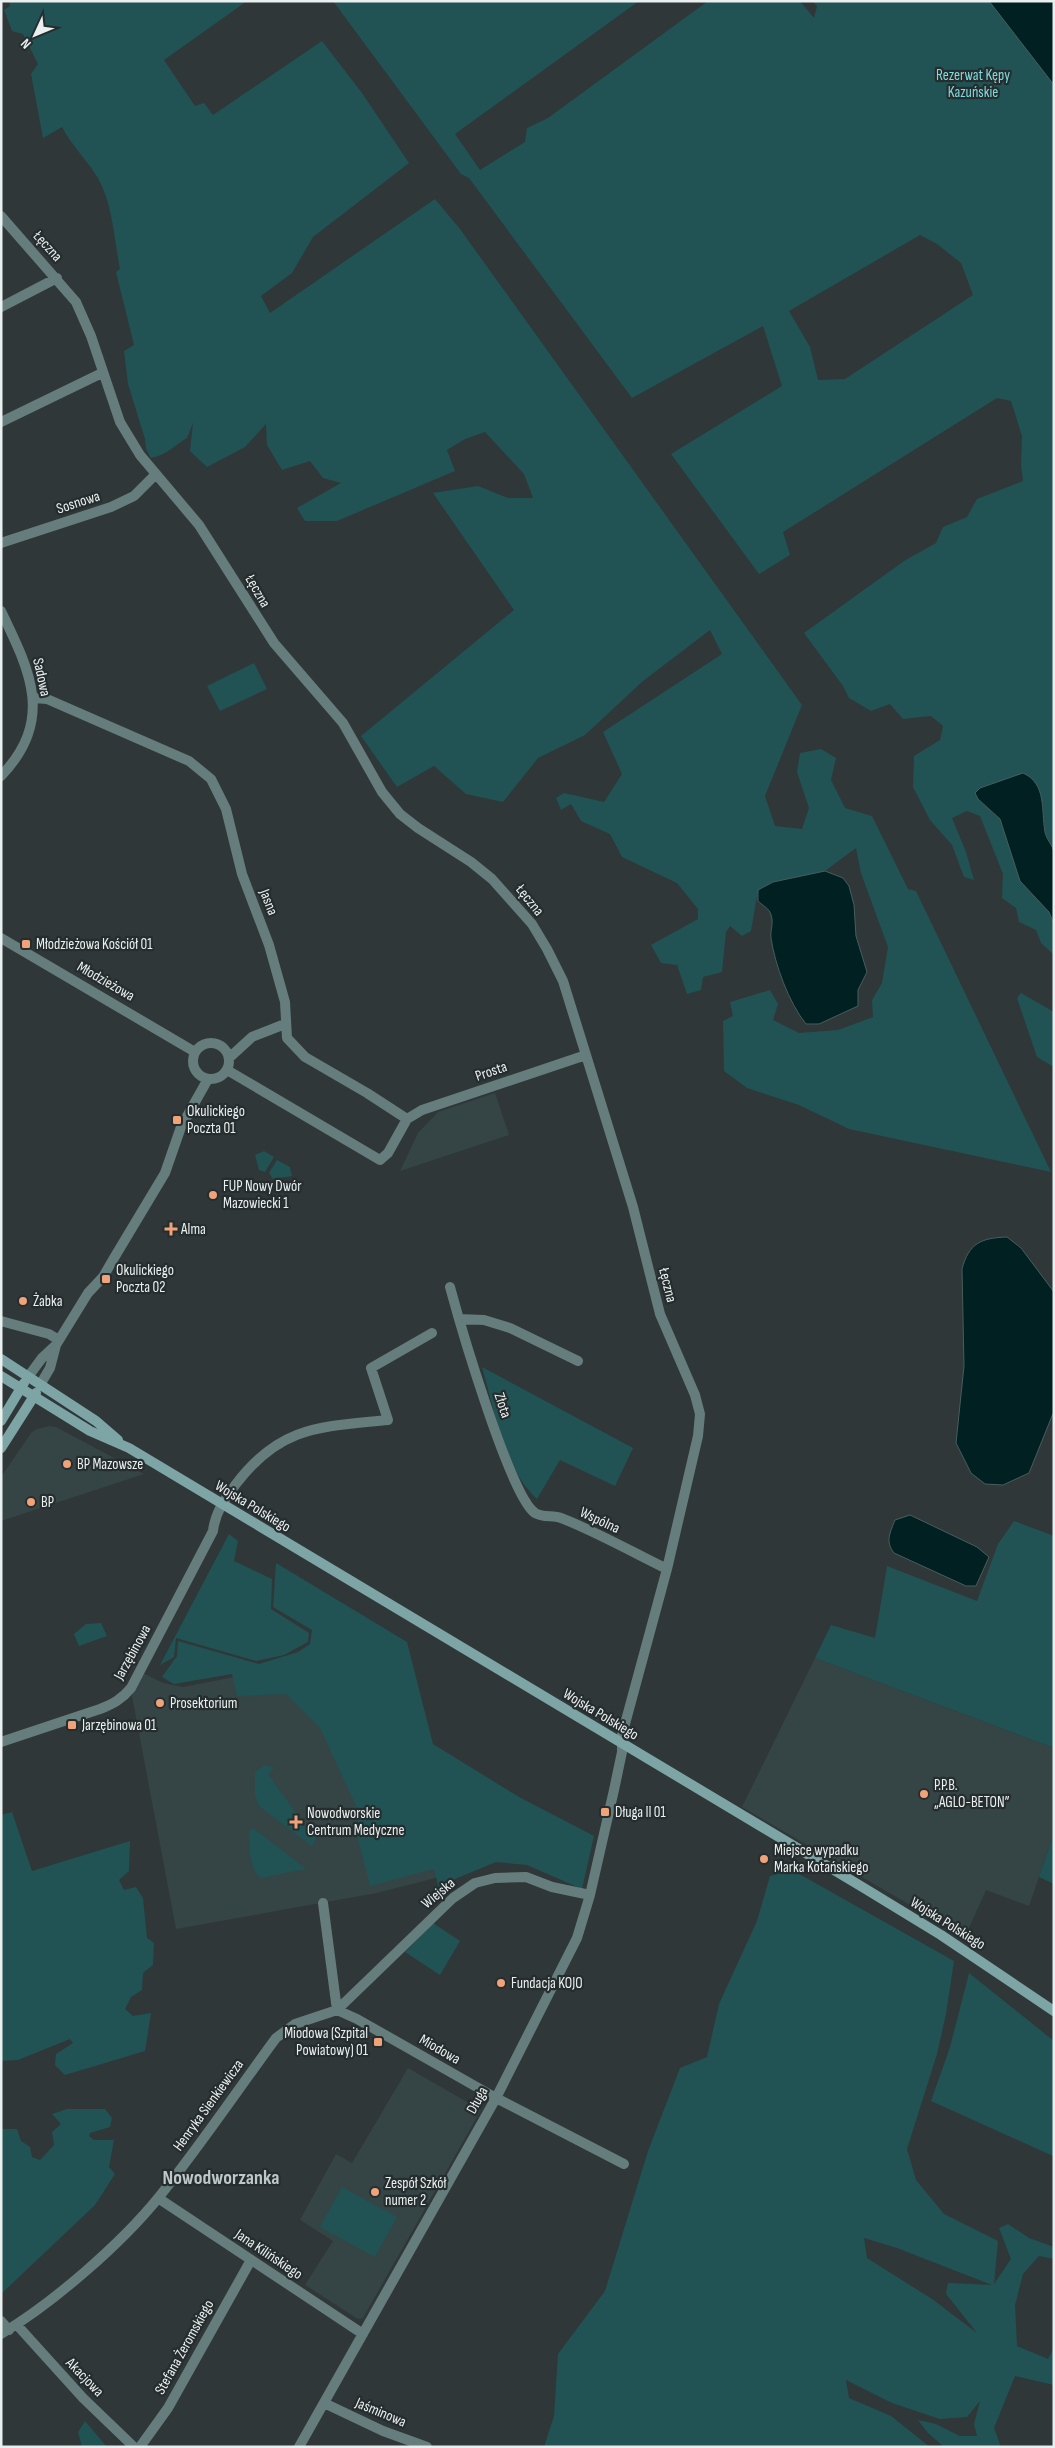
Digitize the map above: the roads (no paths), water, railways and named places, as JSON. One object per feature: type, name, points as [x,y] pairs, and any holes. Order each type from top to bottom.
[{"type":"main road","name":"Wojska Polskiego","points":[[1,1360],[96,1421],[129,1448],[941,1935],[1054,2011]]},
{"type":"main road","name":"Wojska Polskiego","points":[[1,1376],[90,1432],[129,1448]]},
{"type":"main road","points":[[1,1421],[28,1378]]},
{"type":"main road","points":[[1,1448],[40,1385]]},
{"type":"street","name":"Łęczna","points":[[1,216],[76,302],[120,422],[155,475],[199,525],[274,643],[343,723],[382,792],[392,805],[418,828],[471,862],[492,878],[532,924],[563,981],[633,1207],[660,1314],[695,1395],[700,1414],[698,1436],[667,1569],[624,1726],[622,1744]]},
{"type":"street","points":[[1,307],[57,278]]},
{"type":"street","points":[[1,422],[102,373]]},
{"type":"street","name":"Sosnowa","points":[[1,543],[111,507],[134,496],[155,475]]},
{"type":"street","name":"Sadowa","points":[[1,611],[24,658],[34,698],[26,738],[17,756],[1,776]]},
{"type":"street","name":"Jasna","points":[[34,698],[47,700],[190,761],[211,779],[226,809],[242,874],[269,945],[285,1002],[287,1038],[305,1057],[367,1093],[407,1120]]},
{"type":"street","name":"Młodzieżowa","points":[[1,938],[195,1052]]},
{"type":"street","points":[[229,1058],[252,1037],[285,1024]]},
{"type":"street","points":[[210,1042],[226,1049],[229,1058],[227,1070],[222,1076],[208,1079],[196,1071],[193,1064],[195,1052],[201,1045],[210,1042]]},
{"type":"street","name":"Prosta","points":[[407,1120],[422,1110],[586,1055]]},
{"type":"street","points":[[227,1070],[380,1160],[388,1153],[407,1120]]},
{"type":"street","points":[[28,1378],[42,1358],[57,1342],[88,1293],[103,1277],[165,1173],[180,1127],[208,1079]]},
{"type":"street","name":"Złota","points":[[450,1287],[499,1442],[524,1498]]},
{"type":"street","points":[[459,1319],[484,1320],[510,1328],[578,1361]]},
{"type":"street","points":[[1,1321],[44,1333],[57,1342]]},
{"type":"street","name":"Jarzębinowa","points":[[1,1742],[100,1709],[115,1703],[124,1696],[131,1688],[214,1531],[215,1517],[252,1462],[281,1441],[317,1427],[388,1420],[371,1368],[432,1333]]},
{"type":"street","points":[[40,1385],[50,1368],[57,1342]]},
{"type":"street","name":"Wspólna","points":[[524,1498],[529,1507],[537,1514],[559,1518],[667,1569]]},
{"type":"street","name":"Długa","points":[[299,2447],[496,2098],[577,1938],[590,1895],[620,1765],[622,1744]]},
{"type":"street","name":"Wiejska","points":[[337,2010],[453,1898],[475,1883],[495,1878],[526,1877],[552,1887],[590,1895]]},
{"type":"street","points":[[323,1904],[337,2010]]},
{"type":"street","name":"Miodowa","points":[[337,2010],[357,2018],[496,2098],[624,2164]]},
{"type":"street","name":"Henryka Sienkiewicza","points":[[9,2330],[110,2248],[158,2198],[276,2038],[295,2024],[337,2010]]},
{"type":"street","name":"Jana Kilińskiego","points":[[158,2198],[363,2334]]},
{"type":"street","name":"Stefana Żeromskiego","points":[[140,2447],[168,2408],[250,2260]]},
{"type":"street","name":"Akacjowa","points":[[1,2321],[134,2447]]},
{"type":"street","name":"Jaśminowa","points":[[324,2403],[383,2431],[427,2447]]},
{"type":"place","name":"Młodzieżowa Kościół 01","points":[[26,944]]},
{"type":"place","name":"Okulickiego Poczta 01","points":[[177,1120]]},
{"type":"place","name":"FUP Nowy Dwór Mazowiecki 1","points":[[213,1195]]},
{"type":"place","name":"Alma","points":[[171,1229]]},
{"type":"place","name":"Okulickiego Poczta 02","points":[[106,1279]]},
{"type":"place","name":"Żabka","points":[[23,1301]]},
{"type":"place","name":"BP Mazowsze","points":[[67,1464]]},
{"type":"place","name":"BP","points":[[31,1502]]},
{"type":"place","name":"Prosektorium","points":[[160,1703]]},
{"type":"place","name":"Jarzębinowa 01","points":[[72,1725]]},
{"type":"place","name":"P.P.B. „AGLO-BETON”","points":[[924,1794]]},
{"type":"place","name":"Długa II 01","points":[[605,1812]]},
{"type":"place","name":"Nowodworskie Centrum Medyczne","points":[[296,1822]]},
{"type":"place","name":"Miejsce wypadku Marka Kotańskiego","points":[[764,1859]]},
{"type":"place","name":"Fundacja KOJO","points":[[501,1983]]},
{"type":"place","name":"Miodowa (Szpital Powiatowy) 01","points":[[378,2042]]},
{"type":"place","name":"Zespół Szkół numer 2","points":[[375,2192]]},
{"type":"district","name":"Nowodworzanka","points":[[221,2177]]},
{"type":"park label","name":"Rezerwat Kępy Kazuńskie","points":[[973,84]]}]
